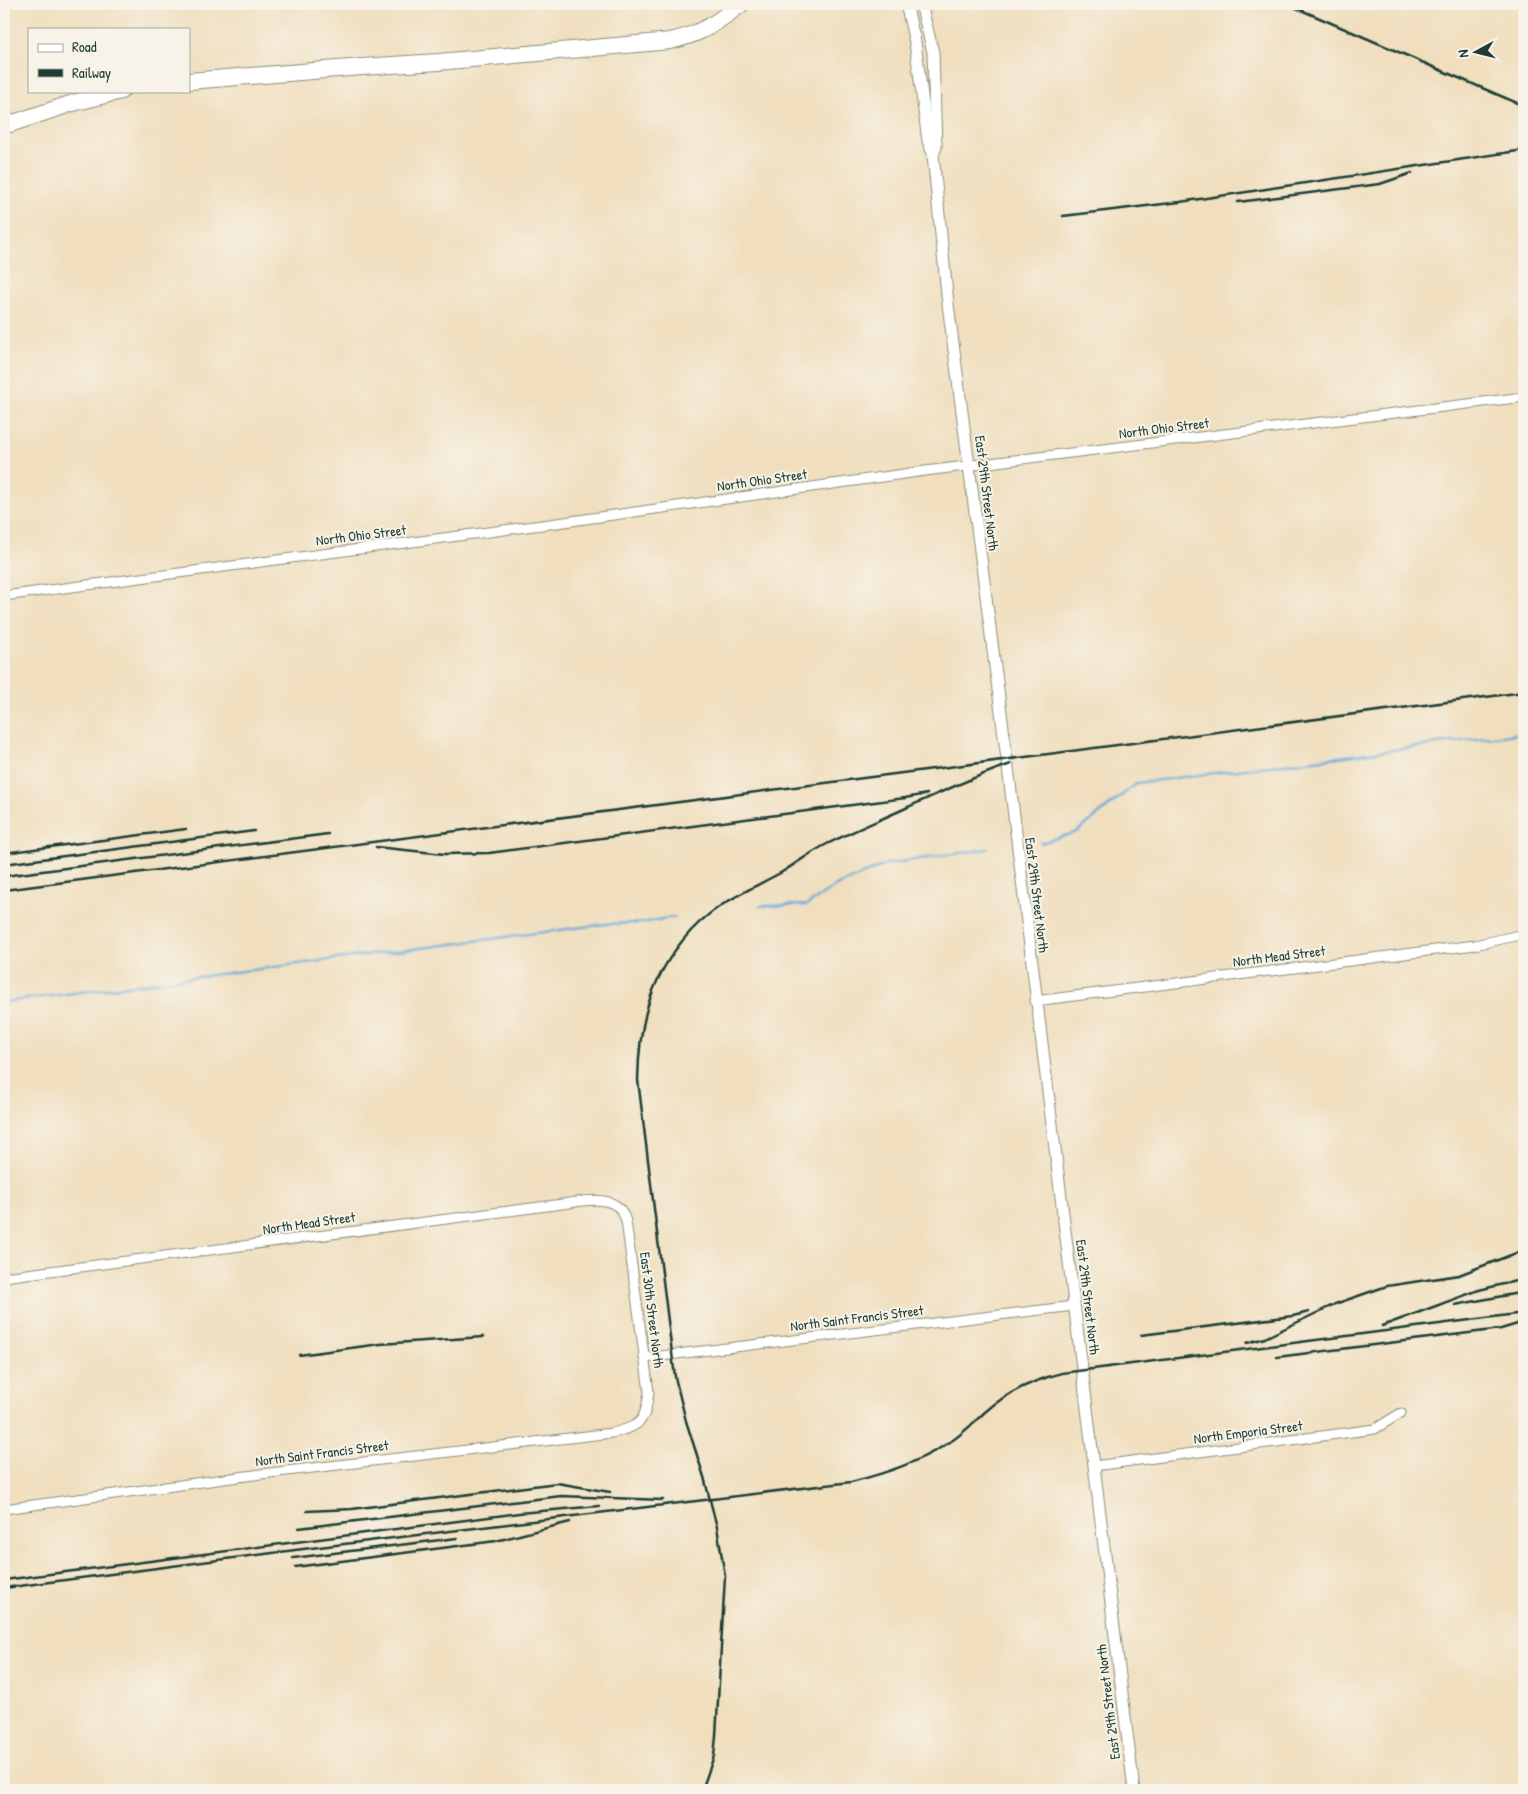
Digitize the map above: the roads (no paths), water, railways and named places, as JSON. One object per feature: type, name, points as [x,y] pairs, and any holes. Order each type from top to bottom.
[{"type":"highway","points":[[190,81],[670,42],[686,38],[714,25],[741,4]]},
{"type":"highway","points":[[4,126],[73,103],[117,92]]},
{"type":"street","points":[[906,4],[915,42],[928,141],[933,155]]},
{"type":"street","name":"East 29th Street North","points":[[921,4],[929,30],[932,52],[936,147],[933,155],[948,304],[1134,1790]]},
{"type":"street","name":"North Ohio Street","points":[[4,596],[969,466],[1524,397]]},
{"type":"street","name":"North Mead Street","points":[[1035,1001],[1475,945],[1524,934]]},
{"type":"street","name":"North Mead Street","points":[[4,1277],[594,1200],[609,1202],[616,1206]]},
{"type":"street","name":"East 30th Street North","points":[[616,1206],[620,1209],[626,1221],[649,1392],[646,1413],[641,1420]]},
{"type":"street","name":"North Saint Francis Street","points":[[644,1358],[1074,1306]]},
{"type":"street","name":"North Emporia Street","points":[[1094,1466],[1375,1429],[1401,1414]]},
{"type":"street","name":"North Saint Francis Street","points":[[4,1509],[261,1474],[612,1432],[628,1429],[641,1420]]},
{"type":"waterway","points":[[1041,843],[1077,832],[1137,783],[1524,733]]},
{"type":"waterway","points":[[760,906],[807,905],[836,886],[887,864],[987,849]]},
{"type":"waterway","points":[[4,1002],[606,924],[642,923],[674,917]]},
{"type":"railway","points":[[1287,4],[1524,106]]},
{"type":"railway","points":[[1063,216],[1180,202],[1524,150]]},
{"type":"railway","points":[[1238,202],[1380,184],[1412,173]]},
{"type":"railway","points":[[4,890],[1524,692]]},
{"type":"railway","points":[[702,1790],[714,1756],[725,1576],[717,1527],[675,1377],[638,1080],[643,1023],[648,1006],[661,972],[671,956],[694,928],[717,908],[782,872],[827,844],[958,784],[1011,764]]},
{"type":"railway","points":[[376,847],[444,854],[489,853],[927,794]]},
{"type":"railway","points":[[4,853],[186,829]]},
{"type":"railway","points":[[4,864],[254,831]]},
{"type":"railway","points":[[4,876],[328,834]]},
{"type":"railway","points":[[1247,1343],[1265,1338],[1335,1304],[1387,1286],[1459,1275],[1524,1250]]},
{"type":"railway","points":[[1382,1326],[1479,1290],[1524,1279]]},
{"type":"railway","points":[[1455,1305],[1524,1292]]},
{"type":"railway","points":[[1141,1335],[1293,1316],[1309,1312]]},
{"type":"railway","points":[[4,1588],[295,1550],[851,1482],[890,1471],[927,1455],[955,1439],[1002,1398],[1031,1383],[1062,1373],[1524,1313]]},
{"type":"railway","points":[[1277,1357],[1501,1329],[1524,1322]]},
{"type":"railway","points":[[299,1355],[380,1344],[483,1337]]},
{"type":"railway","points":[[307,1511],[352,1509],[557,1483],[610,1492]]},
{"type":"railway","points":[[299,1528],[561,1496],[663,1500]]},
{"type":"railway","points":[[4,1580],[519,1513],[599,1506]]},
{"type":"railway","points":[[295,1567],[496,1541],[570,1522]]},
{"type":"railway","points":[[293,1558],[457,1538]]}]
